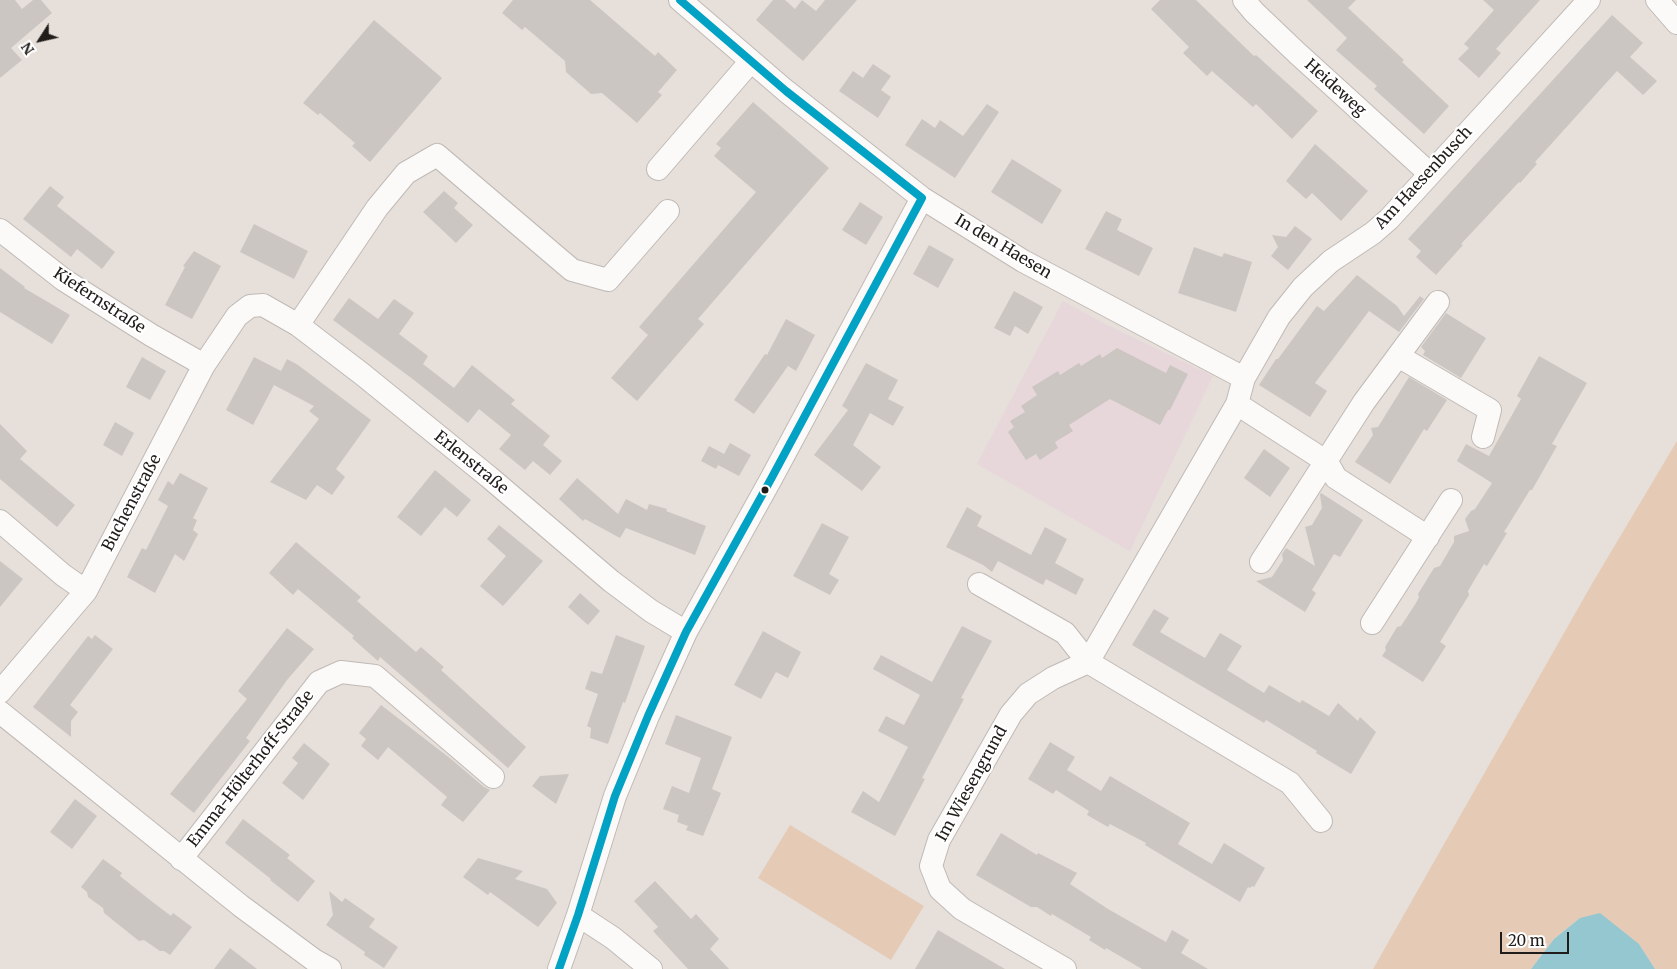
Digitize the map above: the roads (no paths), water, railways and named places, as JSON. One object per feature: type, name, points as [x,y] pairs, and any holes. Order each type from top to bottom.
[{"type":"street","name":"In den Haesen","points":[[680,0],[786,91],[922,198],[1024,261],[1244,378]]},
{"type":"street","name":"Heideweg","points":[[1244,0],[1297,53],[1430,173]]},
{"type":"street","name":"Am Haesenbusch","points":[[1244,378],[1279,317],[1303,287],[1331,261],[1373,233],[1389,219],[1589,0]]},
{"type":"street","points":[[1657,0],[1677,24]]},
{"type":"street","points":[[658,169],[750,61]]},
{"type":"street","points":[[298,325],[376,208],[406,173],[437,155],[572,270],[608,280],[668,210]]},
{"type":"street","points":[[559,969],[615,796],[686,632],[765,490],[922,198]]},
{"type":"street","name":"Kiefernstraße","points":[[0,230],[64,280],[151,335],[204,365]]},
{"type":"street","points":[[1261,562],[1364,402],[1438,302]]},
{"type":"street","name":"Erlenstraße","points":[[250,306],[263,305],[298,325],[362,374],[489,477],[611,581],[651,611],[686,632]]},
{"type":"street","name":"Buchenstraße","points":[[0,692],[86,591],[204,365],[237,316],[250,306]]},
{"type":"street","points":[[1398,356],[1490,410],[1483,437]]},
{"type":"street","points":[[1088,662],[1237,404],[1244,378]]},
{"type":"street","points":[[1237,404],[1326,462],[1336,478],[1428,537]]},
{"type":"street","points":[[1372,623],[1451,500]]},
{"type":"street","points":[[0,521],[62,575],[86,591]]},
{"type":"street","points":[[979,584],[1065,633],[1088,662],[1290,783],[1321,821]]},
{"type":"street","name":"Im Wiesengrund","points":[[1065,969],[962,909],[940,889],[931,866],[939,840],[1011,714],[1028,694],[1053,678],[1088,662]]},
{"type":"street","name":"Emma-Hölterhoff-Straße","points":[[182,859],[319,682],[341,672],[374,676],[493,776]]},
{"type":"street","points":[[0,712],[241,906],[314,960],[330,969]]},
{"type":"street","points":[[578,915],[613,938],[651,969]]},
{"type":"water","points":[[1600,913],[1639,944],[1655,969],[1531,969],[1554,939],[1580,918]]}]
